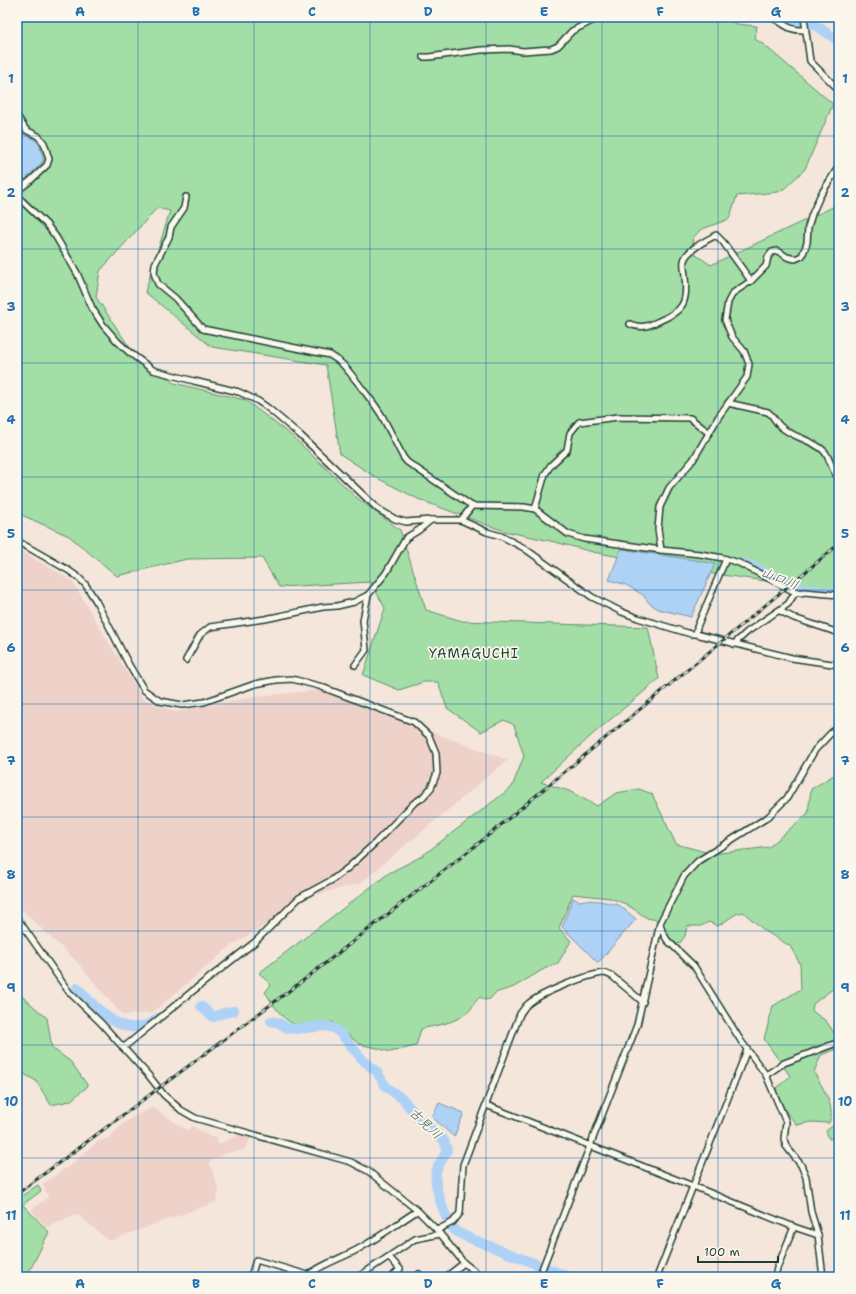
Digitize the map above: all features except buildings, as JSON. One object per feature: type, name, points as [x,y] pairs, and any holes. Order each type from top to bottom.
[{"type":"street","points":[[422,57],[481,50],[509,49],[523,51],[551,49],[558,46],[572,31],[600,17]]},
{"type":"street","points":[[622,17],[636,17]]},
{"type":"street","points":[[771,17],[776,19],[784,26],[796,30],[805,30]]},
{"type":"street","points":[[804,19],[810,61],[839,90]]},
{"type":"street","points":[[17,116],[26,130],[38,136],[44,142],[49,159],[47,166],[17,191]]},
{"type":"street","points":[[661,550],[658,529],[660,507],[668,488],[693,460],[719,416],[747,377],[749,364],[744,351],[732,337],[725,320],[728,302],[732,293],[751,281],[766,266],[768,257],[772,252],[778,251],[787,257],[795,259],[802,256],[807,244],[808,227],[812,214],[820,196],[839,166]]},
{"type":"street","points":[[17,196],[46,224],[56,237],[77,273],[92,308],[117,342],[153,370],[194,382],[239,392],[258,401],[300,436],[378,509],[395,519],[406,522],[461,520],[487,532],[501,536],[524,548],[592,597],[622,612],[682,632],[696,634],[792,658],[839,665]]},
{"type":"street","points":[[186,197],[184,208],[171,227],[169,237],[156,264],[154,273],[158,284],[174,298],[203,329],[330,356],[341,362],[349,370],[374,404],[407,462],[472,506],[524,507],[535,509],[568,534],[597,542],[700,554],[726,559],[739,563],[777,584],[801,593]]},
{"type":"street","points":[[630,324],[636,327],[650,325],[671,316],[679,310],[685,302],[687,290],[684,261],[689,252],[716,235],[723,242],[751,281]]},
{"type":"street","points":[[728,403],[768,412],[773,415],[779,426],[823,451],[830,460],[834,473],[839,478]]},
{"type":"street","points":[[535,509],[545,474],[551,465],[568,450],[570,433],[579,422],[618,417],[690,418],[709,432]]},
{"type":"street","points":[[461,520],[472,506]]},
{"type":"street","points":[[186,660],[200,635],[210,626],[265,618],[322,607],[337,606],[354,602],[368,595],[386,573],[406,538],[431,520]]},
{"type":"street","points":[[17,541],[68,570],[85,584],[96,601],[129,665],[144,690],[160,700],[182,705],[204,702],[256,684],[276,680],[292,679],[319,686],[414,722],[429,736],[436,753],[437,773],[431,788],[422,798],[414,803],[375,843],[349,867],[332,880],[299,898],[255,942],[123,1048]]},
{"type":"street","points":[[696,634],[697,627],[726,559]]},
{"type":"street","points":[[734,644],[747,632],[788,604],[795,593],[804,592],[839,596]]},
{"type":"street","points":[[355,665],[366,650],[363,620],[368,595]]},
{"type":"street","points":[[780,610],[794,618],[839,633]]},
{"type":"street","points":[[539,1277],[636,1025],[643,1002],[660,923],[684,876],[698,861],[768,817],[787,798],[816,750],[831,733],[839,727]]},
{"type":"street","points":[[17,918],[69,992],[101,1023],[149,1076],[164,1095],[177,1107],[189,1115],[242,1132],[351,1162],[368,1172],[417,1210],[464,1263],[482,1277]]},
{"type":"street","points":[[660,923],[667,940],[694,966],[747,1050],[766,1075],[786,1122],[784,1139],[786,1146],[801,1165],[806,1177],[811,1212],[818,1235],[823,1277]]},
{"type":"street","points":[[358,1277],[415,1239],[438,1232],[446,1224],[453,1222],[458,1216],[461,1209],[463,1165],[520,1014],[528,1004],[547,993],[586,977],[605,973],[612,976],[643,1002]]},
{"type":"street","points":[[766,1075],[784,1063],[839,1042]]},
{"type":"street","points":[[657,1277],[747,1050]]},
{"type":"street","points":[[486,1105],[794,1227],[818,1235]]},
{"type":"street","points":[[251,1277],[256,1260],[309,1276],[318,1267],[363,1247],[417,1210]]},
{"type":"street","points":[[775,1277],[777,1268],[794,1227]]},
{"type":"street","points":[[389,1257],[400,1269],[392,1277]]},
{"type":"street","points":[[446,1277],[464,1263]]},
{"type":"street","points":[[290,1277],[292,1271]]},
{"type":"shaded area","points":[[17,548],[72,581],[143,699],[175,712],[247,698],[317,690],[508,760],[359,884],[314,895],[231,946],[152,1013],[122,1015],[77,962],[23,911],[17,901]]},
{"type":"shaded area","points":[[152,1107],[187,1130],[193,1126],[211,1137],[217,1137],[218,1144],[239,1135],[251,1138],[244,1150],[226,1153],[209,1162],[219,1190],[216,1202],[109,1241],[77,1214],[47,1227],[31,1210],[48,1197],[42,1184],[71,1165],[97,1142],[108,1138],[126,1121]]},
{"type":"green space","points":[[17,17],[721,17],[737,24],[757,26],[755,39],[763,44],[833,104],[805,169],[785,188],[778,192],[737,196],[729,219],[700,230],[693,238],[692,245],[696,255],[711,265],[839,204],[839,591],[707,573],[593,552],[504,531],[420,500],[377,478],[340,454],[326,365],[212,347],[145,292],[170,211],[157,208],[100,271],[96,297],[130,348],[174,383],[245,400],[292,436],[356,497],[400,530],[426,610],[462,621],[648,627],[659,679],[593,734],[541,782],[569,791],[597,806],[616,793],[639,789],[652,794],[676,844],[713,854],[769,847],[808,813],[811,789],[839,772],[839,984],[813,1004],[812,1011],[826,1021],[837,1037],[834,1050],[821,1055],[814,1072],[830,1104],[831,1117],[829,1123],[810,1122],[797,1125],[786,1112],[775,1090],[790,1076],[764,1039],[773,1006],[801,989],[800,964],[790,946],[765,931],[743,912],[736,914],[718,926],[709,922],[701,926],[687,926],[685,936],[680,943],[674,945],[666,934],[662,921],[647,918],[626,904],[610,898],[573,894],[559,928],[571,941],[558,963],[544,969],[514,987],[495,993],[490,999],[485,1000],[480,997],[470,1010],[458,1019],[421,1029],[416,1046],[390,1052],[359,1044],[333,1022],[305,1025],[295,1024],[285,1018],[276,1008],[265,992],[271,985],[259,973],[389,873],[422,856],[512,787],[524,756],[514,725],[504,720],[481,732],[447,708],[438,682],[424,682],[399,690],[363,675],[385,608],[371,582],[279,587],[262,558],[187,559],[117,576],[69,536],[17,513]]},
{"type":"green space","points":[[17,992],[47,1018],[52,1048],[71,1062],[88,1086],[70,1101],[51,1105],[36,1081],[17,1070]]},
{"type":"green space","points":[[839,1126],[839,1140],[835,1138],[829,1139],[826,1131],[831,1127]]},
{"type":"green space","points":[[38,1185],[41,1191],[17,1209],[17,1199]]},
{"type":"green space","points":[[24,1206],[49,1232],[27,1276],[17,1277],[17,1213]]},
{"type":"water","points":[[17,131],[36,140],[39,144],[43,157],[43,161],[39,166],[18,186]]},
{"type":"water","points":[[621,549],[715,564],[691,617],[658,609],[649,603],[643,595],[626,585],[609,580]]},
{"type":"water","points":[[573,898],[579,901],[600,901],[619,905],[636,919],[598,963],[562,927]]},
{"type":"water","points":[[439,1103],[464,1113],[454,1137],[432,1117]]},
{"type":"waterway","points":[[791,17],[791,22],[796,26],[814,24],[839,41]]},
{"type":"waterway","name":"山口川","points":[[745,563],[795,586],[805,589],[839,593]]},
{"type":"waterway","name":"古見川","points":[[77,988],[100,1011],[117,1023],[136,1027],[147,1025],[158,1018]]},
{"type":"waterway","name":"古見川","points":[[201,1006],[213,1017],[234,1011]]},
{"type":"waterway","name":"古見川","points":[[271,1021],[279,1023],[287,1028],[297,1029],[325,1026],[334,1028],[362,1059],[377,1072],[386,1087],[403,1099],[417,1117],[444,1140],[447,1150],[436,1172],[436,1185],[444,1212],[448,1221],[456,1231],[467,1237],[569,1277]]},
{"type":"railway","points":[[17,1194],[305,979],[479,843],[839,544]]},
{"type":"district","name":"YAMAGUCHI","points":[[474,653]]}]
